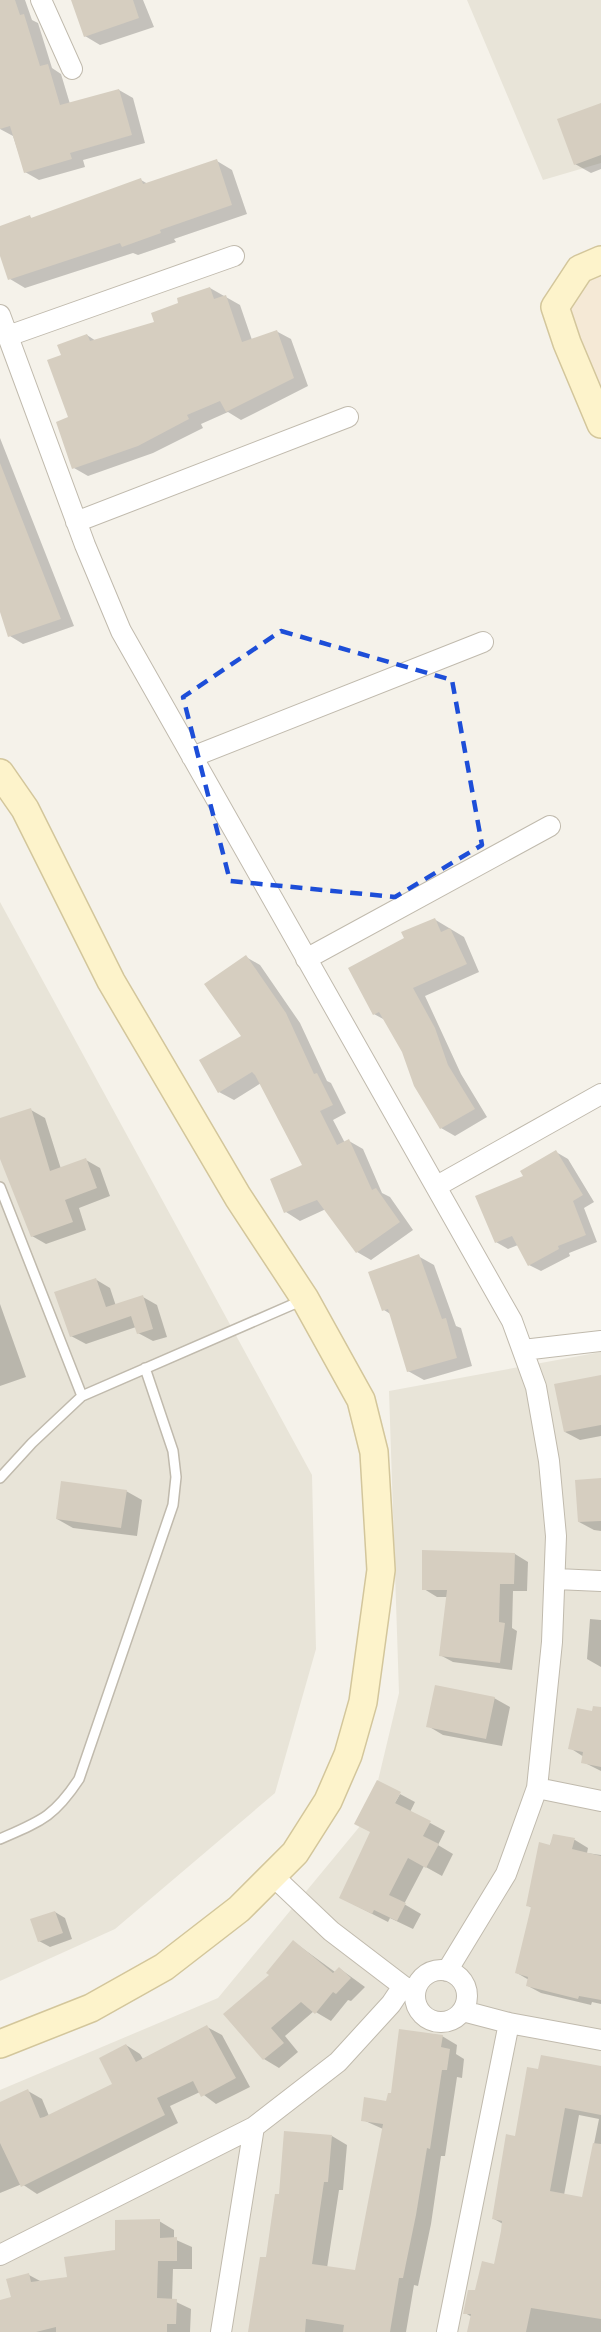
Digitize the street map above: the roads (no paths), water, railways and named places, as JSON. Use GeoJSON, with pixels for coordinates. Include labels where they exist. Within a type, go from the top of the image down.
{"type":"FeatureCollection","features":[{"type":"Feature","properties":{"kind":"street"},"geometry":{"type":"LineString","coordinates":[[40,0],[72,69]]}},
{"type":"Feature","properties":{"kind":"street"},"geometry":{"type":"LineString","coordinates":[[8,336],[234,256]]}},
{"type":"Feature","properties":{"kind":"street"},"geometry":{"type":"LineString","coordinates":[[601,260],[580,269],[555,307],[567,343],[601,424]]}},
{"type":"Feature","properties":{"kind":"street"},"geometry":{"type":"LineString","coordinates":[[0,315],[76,522],[121,631],[512,1321],[536,1387],[549,1461],[556,1536],[556,1579],[537,1788],[506,1874],[447,1971]]}},
{"type":"Feature","properties":{"kind":"street"},"geometry":{"type":"LineString","coordinates":[[76,522],[348,417]]}},
{"type":"Feature","properties":{"kind":"street"},"geometry":{"type":"LineString","coordinates":[[192,757],[483,642]]}},
{"type":"Feature","properties":{"kind":"street"},"geometry":{"type":"LineString","coordinates":[[0,773],[25,809],[111,981],[238,1197],[305,1299],[361,1400],[374,1452],[381,1570],[363,1702],[348,1755],[328,1801],[296,1853],[239,1909],[164,1967],[91,2008],[0,2044]]}},
{"type":"Feature","properties":{"kind":"street"},"geometry":{"type":"LineString","coordinates":[[306,959],[550,826]]}},
{"type":"Feature","properties":{"kind":"street"},"geometry":{"type":"LineString","coordinates":[[437,1186],[601,1094]]}},
{"type":"Feature","properties":{"kind":"street"},"geometry":{"type":"LineString","coordinates":[[523,1350],[601,1341]]}},
{"type":"Feature","properties":{"kind":"street"},"geometry":{"type":"LineString","coordinates":[[556,1579],[601,1581]]}},
{"type":"Feature","properties":{"kind":"street"},"geometry":{"type":"LineString","coordinates":[[537,1788],[601,1801]]}},
{"type":"Feature","properties":{"kind":"street"},"geometry":{"type":"LineString","coordinates":[[0,2255],[254,2127],[338,2062],[391,2004],[409,1989],[422,1978],[429,1973],[447,1971],[456,1974],[467,1989],[468,1998],[463,2011],[453,2020],[435,2022],[420,2012],[409,1989],[331,1931],[273,1876]]}},
{"type":"Feature","properties":{"kind":"street"},"geometry":{"type":"LineString","coordinates":[[463,2011],[509,2023],[601,2040]]}},
{"type":"Feature","properties":{"kind":"street"},"geometry":{"type":"LineString","coordinates":[[447,2332],[509,2023]]}},
{"type":"Feature","properties":{"kind":"street"},"geometry":{"type":"LineString","coordinates":[[221,2332],[254,2127]]}},
{"type":"Feature","properties":{"kind":"lane"},"geometry":{"type":"LineString","coordinates":[[0,1187],[5,1213],[82,1396]]}},
{"type":"Feature","properties":{"kind":"lane"},"geometry":{"type":"LineString","coordinates":[[0,1478],[47,1428],[82,1396],[305,1299]]}},
{"type":"Feature","properties":{"kind":"lane"},"geometry":{"type":"LineString","coordinates":[[0,1839],[46,1819],[62,1804],[79,1779],[173,1505],[176,1477],[173,1450],[145,1368]]}}]}
